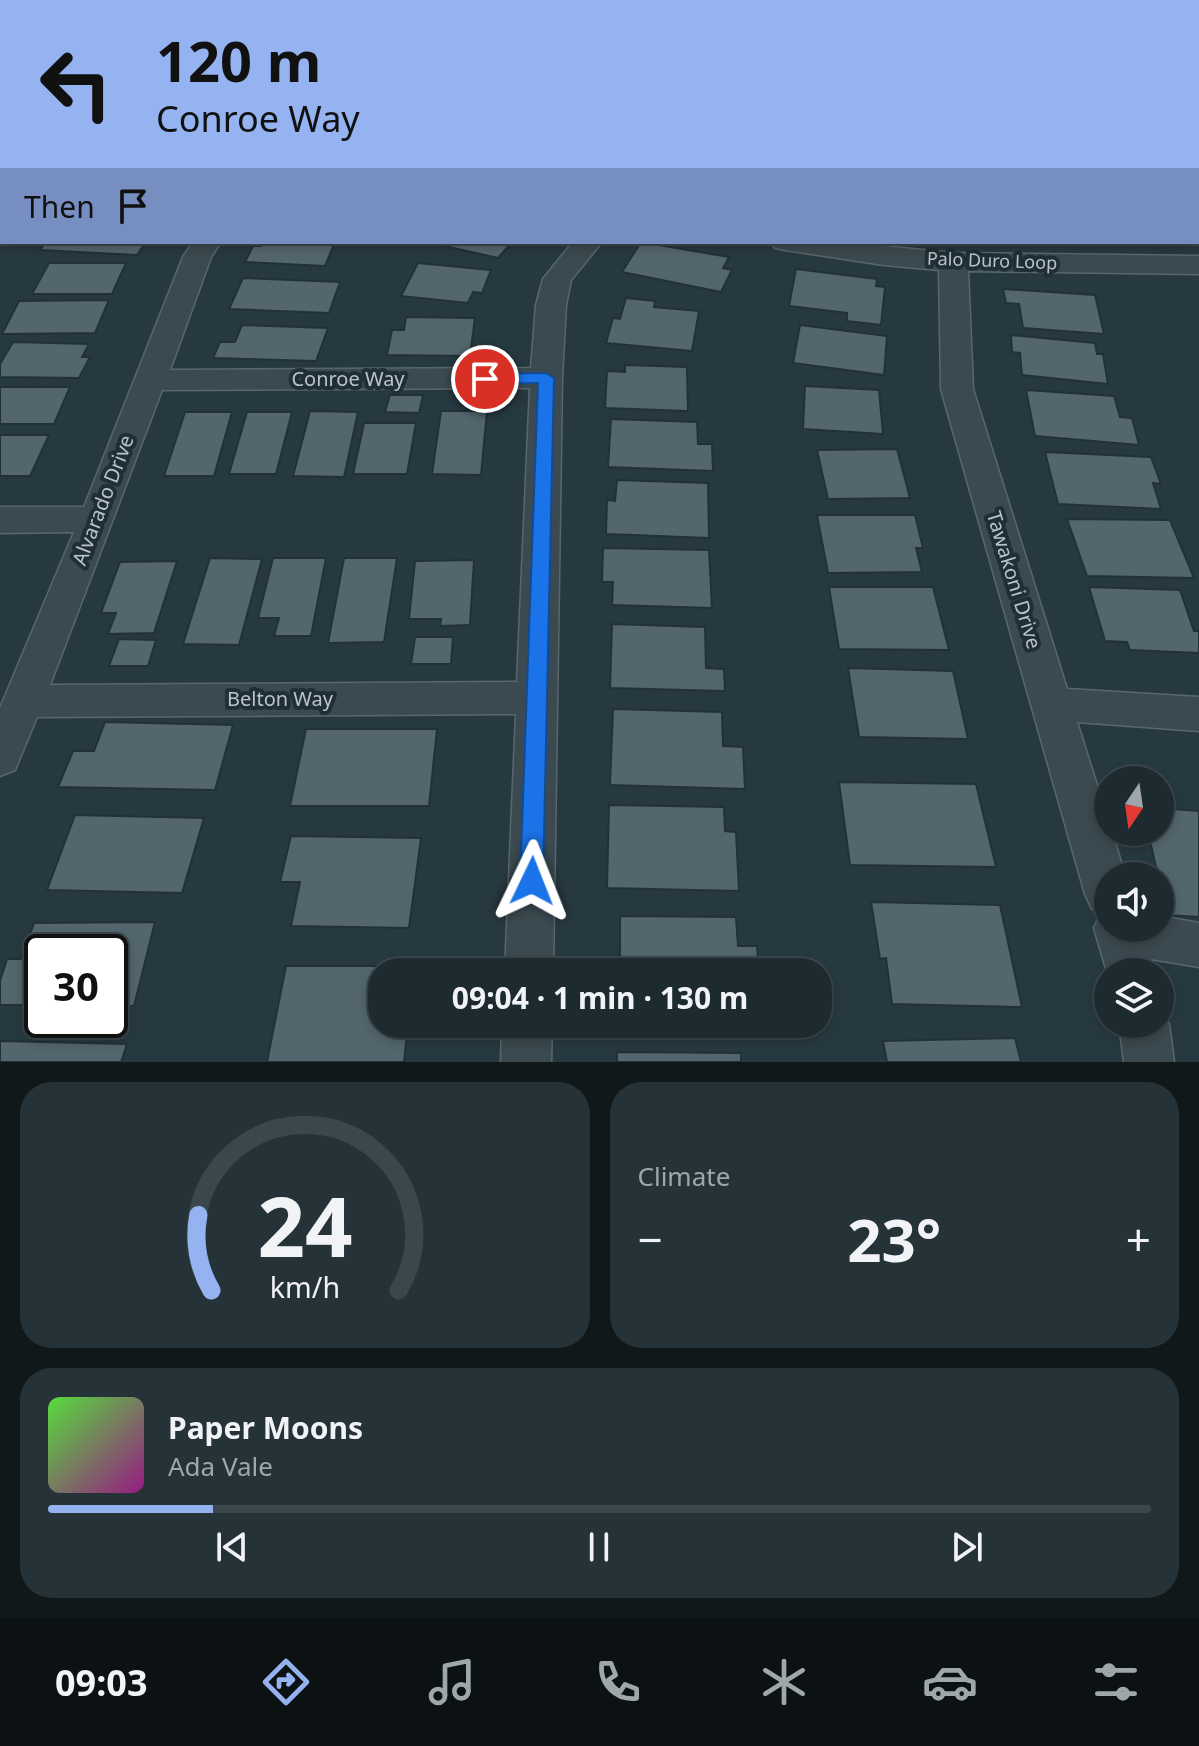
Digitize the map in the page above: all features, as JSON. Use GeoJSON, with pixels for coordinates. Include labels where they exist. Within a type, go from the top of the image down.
{"type":"FeatureCollection","features":[{"type":"Feature","properties":{"kind":"street","name":"Alvarado Drive"},"geometry":{"type":"LineString","coordinates":[[0,758],[97,519],[197,257],[206,244]]}},
{"type":"Feature","properties":{"kind":"street"},"geometry":{"type":"LineString","coordinates":[[529,958],[546,378],[551,305],[557,279],[586,244]]}},
{"type":"Feature","properties":{"kind":"street","name":"Palo Duro Loop"},"geometry":{"type":"LineString","coordinates":[[798,244],[884,257],[953,262],[1166,253],[1199,265]]}},
{"type":"Feature","properties":{"kind":"street","name":"Tawakoni Drive"},"geometry":{"type":"LineString","coordinates":[[953,262],[957,389],[1098,862]]}},
{"type":"Feature","properties":{"kind":"street","name":"Conroe Way"},"geometry":{"type":"LineString","coordinates":[[150,380],[546,378]]}},
{"type":"Feature","properties":{"kind":"street"},"geometry":{"type":"LineString","coordinates":[[0,520],[97,519]]}},
{"type":"Feature","properties":{"kind":"street","name":"Belton Way"},"geometry":{"type":"LineString","coordinates":[[23,701],[538,698]]}},
{"type":"Feature","properties":{"kind":"street"},"geometry":{"type":"LineString","coordinates":[[1051,704],[1199,714]]}},
{"type":"Feature","properties":{"kind":"street"},"geometry":{"type":"LineString","coordinates":[[1174,940],[1199,945]]}},
{"type":"Feature","properties":{"kind":"street"},"geometry":{"type":"LineString","coordinates":[[526,1062],[527,1038]]}},
{"type":"Feature","properties":{"kind":"street"},"geometry":{"type":"LineString","coordinates":[[1146,1038],[1149,1062]]}},
{"type":"Feature","properties":{"kind":"building"},"geometry":{"type":"Polygon","coordinates":[[[44,244],[145,244],[137,255],[40,250],[44,244]]]}},
{"type":"Feature","properties":{"kind":"building"},"geometry":{"type":"Polygon","coordinates":[[[334,244],[325,266],[245,262],[253,246],[334,244]]]}},
{"type":"Feature","properties":{"kind":"building"},"geometry":{"type":"Polygon","coordinates":[[[436,244],[510,244],[498,258],[436,244]]]}},
{"type":"Feature","properties":{"kind":"building"},"geometry":{"type":"Polygon","coordinates":[[[640,244],[729,257],[723,268],[732,270],[721,292],[622,272],[640,244]]]}},
{"type":"Feature","properties":{"kind":"building"},"geometry":{"type":"Polygon","coordinates":[[[49,263],[126,263],[112,294],[32,294],[49,263]]]}},
{"type":"Feature","properties":{"kind":"building"},"geometry":{"type":"Polygon","coordinates":[[[418,263],[491,270],[482,293],[473,292],[468,303],[401,296],[418,263]]]}},
{"type":"Feature","properties":{"kind":"building"},"geometry":{"type":"Polygon","coordinates":[[[796,269],[877,279],[876,286],[885,287],[881,325],[847,321],[847,313],[789,306],[796,269]]]}},
{"type":"Feature","properties":{"kind":"building"},"geometry":{"type":"Polygon","coordinates":[[[243,278],[340,282],[329,313],[229,309],[243,278]]]}},
{"type":"Feature","properties":{"kind":"building"},"geometry":{"type":"Polygon","coordinates":[[[1003,289],[1095,295],[1104,334],[1023,328],[1019,304],[1006,303],[1003,289]]]}},
{"type":"Feature","properties":{"kind":"building"},"geometry":{"type":"Polygon","coordinates":[[[626,298],[655,301],[654,307],[699,311],[692,351],[606,343],[613,318],[620,319],[626,298]]]}},
{"type":"Feature","properties":{"kind":"building"},"geometry":{"type":"Polygon","coordinates":[[[109,300],[95,333],[2,334],[19,301],[109,300]]]}},
{"type":"Feature","properties":{"kind":"building"},"geometry":{"type":"Polygon","coordinates":[[[406,317],[475,318],[470,356],[387,355],[392,330],[404,330],[406,317]]]}},
{"type":"Feature","properties":{"kind":"building"},"geometry":{"type":"Polygon","coordinates":[[[242,325],[328,328],[316,361],[213,358],[220,342],[235,342],[242,325]]]}},
{"type":"Feature","properties":{"kind":"building"},"geometry":{"type":"Polygon","coordinates":[[[800,325],[887,336],[884,375],[793,363],[800,325]]]}},
{"type":"Feature","properties":{"kind":"building"},"geometry":{"type":"Polygon","coordinates":[[[1011,335],[1095,343],[1097,354],[1103,354],[1108,384],[1022,375],[1020,353],[1012,352],[1011,335]]]}},
{"type":"Feature","properties":{"kind":"building"},"geometry":{"type":"Polygon","coordinates":[[[13,342],[89,344],[82,357],[90,357],[79,378],[0,377],[0,364],[13,342]]]}},
{"type":"Feature","properties":{"kind":"building"},"geometry":{"type":"Polygon","coordinates":[[[625,365],[687,367],[688,411],[605,408],[607,371],[625,372],[625,365]]]}},
{"type":"Feature","properties":{"kind":"building"},"geometry":{"type":"Polygon","coordinates":[[[805,386],[879,390],[883,434],[803,429],[805,386]]]}},
{"type":"Feature","properties":{"kind":"building"},"geometry":{"type":"Polygon","coordinates":[[[0,387],[70,387],[54,424],[0,424],[0,387]]]}},
{"type":"Feature","properties":{"kind":"building"},"geometry":{"type":"Polygon","coordinates":[[[1026,390],[1114,396],[1120,417],[1132,418],[1139,445],[1035,436],[1026,390]]]}},
{"type":"Feature","properties":{"kind":"building"},"geometry":{"type":"Polygon","coordinates":[[[390,395],[423,395],[419,413],[385,412],[390,395]]]}},
{"type":"Feature","properties":{"kind":"building"},"geometry":{"type":"Polygon","coordinates":[[[310,411],[358,412],[344,477],[293,476],[310,411]]]}},
{"type":"Feature","properties":{"kind":"building"},"geometry":{"type":"Polygon","coordinates":[[[441,411],[487,411],[481,475],[432,474],[441,411]]]}},
{"type":"Feature","properties":{"kind":"building"},"geometry":{"type":"Polygon","coordinates":[[[185,412],[232,412],[214,476],[164,476],[185,412]]]}},
{"type":"Feature","properties":{"kind":"building"},"geometry":{"type":"Polygon","coordinates":[[[247,412],[292,412],[276,474],[229,474],[247,412]]]}},
{"type":"Feature","properties":{"kind":"building"},"geometry":{"type":"Polygon","coordinates":[[[611,419],[697,422],[698,444],[712,444],[713,471],[608,467],[611,419]]]}},
{"type":"Feature","properties":{"kind":"building"},"geometry":{"type":"Polygon","coordinates":[[[364,423],[416,423],[407,474],[353,474],[364,423]]]}},
{"type":"Feature","properties":{"kind":"building"},"geometry":{"type":"Polygon","coordinates":[[[0,435],[49,435],[30,476],[0,476],[0,435]]]}},
{"type":"Feature","properties":{"kind":"building"},"geometry":{"type":"Polygon","coordinates":[[[897,449],[910,498],[828,499],[817,450],[897,449]]]}},
{"type":"Feature","properties":{"kind":"building"},"geometry":{"type":"Polygon","coordinates":[[[1045,452],[1151,457],[1161,484],[1153,483],[1161,509],[1058,504],[1045,452]]]}},
{"type":"Feature","properties":{"kind":"building"},"geometry":{"type":"Polygon","coordinates":[[[617,480],[708,483],[709,538],[606,534],[607,500],[615,501],[617,480]]]}},
{"type":"Feature","properties":{"kind":"building"},"geometry":{"type":"Polygon","coordinates":[[[817,515],[915,515],[923,548],[916,548],[922,572],[828,573],[817,515]]]}},
{"type":"Feature","properties":{"kind":"building"},"geometry":{"type":"Polygon","coordinates":[[[1067,519],[1170,520],[1194,578],[1087,576],[1067,519]]]}},
{"type":"Feature","properties":{"kind":"building"},"geometry":{"type":"Polygon","coordinates":[[[603,548],[709,550],[712,608],[612,605],[613,582],[602,582],[603,548]]]}},
{"type":"Feature","properties":{"kind":"building"},"geometry":{"type":"Polygon","coordinates":[[[210,558],[262,559],[239,645],[183,644],[210,558]]]}},
{"type":"Feature","properties":{"kind":"building"},"geometry":{"type":"Polygon","coordinates":[[[273,558],[326,558],[311,636],[274,636],[279,618],[258,618],[273,558]]]}},
{"type":"Feature","properties":{"kind":"building"},"geometry":{"type":"Polygon","coordinates":[[[344,558],[397,558],[384,642],[328,643],[344,558]]]}},
{"type":"Feature","properties":{"kind":"building"},"geometry":{"type":"Polygon","coordinates":[[[474,560],[470,625],[440,626],[441,619],[409,619],[415,561],[474,560]]]}},
{"type":"Feature","properties":{"kind":"building"},"geometry":{"type":"Polygon","coordinates":[[[177,561],[154,633],[108,634],[116,613],[101,613],[120,562],[177,561]]]}},
{"type":"Feature","properties":{"kind":"building"},"geometry":{"type":"Polygon","coordinates":[[[829,587],[933,587],[949,650],[839,649],[829,587]]]}},
{"type":"Feature","properties":{"kind":"building"},"geometry":{"type":"Polygon","coordinates":[[[1089,587],[1180,590],[1194,631],[1199,631],[1199,653],[1130,650],[1127,642],[1105,641],[1089,587]]]}},
{"type":"Feature","properties":{"kind":"building"},"geometry":{"type":"Polygon","coordinates":[[[612,624],[705,627],[706,668],[724,669],[725,691],[610,688],[612,624]]]}},
{"type":"Feature","properties":{"kind":"building"},"geometry":{"type":"Polygon","coordinates":[[[415,637],[453,637],[451,664],[411,664],[415,637]]]}},
{"type":"Feature","properties":{"kind":"building"},"geometry":{"type":"Polygon","coordinates":[[[119,639],[156,640],[148,666],[109,666],[119,639]]]}},
{"type":"Feature","properties":{"kind":"building"},"geometry":{"type":"Polygon","coordinates":[[[848,668],[953,671],[968,739],[859,737],[848,668]]]}},
{"type":"Feature","properties":{"kind":"building"},"geometry":{"type":"Polygon","coordinates":[[[613,709],[722,712],[723,746],[743,747],[745,789],[610,785],[613,709]]]}},
{"type":"Feature","properties":{"kind":"building"},"geometry":{"type":"Polygon","coordinates":[[[105,722],[233,725],[215,790],[58,787],[73,751],[94,751],[105,722]]]}},
{"type":"Feature","properties":{"kind":"building"},"geometry":{"type":"Polygon","coordinates":[[[306,729],[437,729],[429,806],[290,806],[306,729]]]}},
{"type":"Feature","properties":{"kind":"building"},"geometry":{"type":"Polygon","coordinates":[[[839,782],[976,784],[996,867],[850,865],[839,782]]]}},
{"type":"Feature","properties":{"kind":"building"},"geometry":{"type":"Polygon","coordinates":[[[609,805],[724,807],[725,831],[736,832],[739,891],[607,888],[609,805]]]}},
{"type":"Feature","properties":{"kind":"building"},"geometry":{"type":"Polygon","coordinates":[[[1174,809],[1199,811],[1199,917],[1174,915],[1174,862],[1155,862],[1151,846],[1174,846],[1174,809]]]}},
{"type":"Feature","properties":{"kind":"building"},"geometry":{"type":"Polygon","coordinates":[[[75,815],[204,818],[182,893],[47,890],[75,815]]]}},
{"type":"Feature","properties":{"kind":"building"},"geometry":{"type":"Polygon","coordinates":[[[291,836],[421,838],[409,928],[291,926],[300,882],[280,882],[291,836]]]}},
{"type":"Feature","properties":{"kind":"building"},"geometry":{"type":"Polygon","coordinates":[[[871,902],[1000,905],[1022,1007],[892,1004],[886,958],[880,959],[871,902]]]}},
{"type":"Feature","properties":{"kind":"building"},"geometry":{"type":"Polygon","coordinates":[[[620,916],[736,917],[738,946],[757,946],[758,958],[620,958],[620,916]]]}},
{"type":"Feature","properties":{"kind":"building"},"geometry":{"type":"Polygon","coordinates":[[[155,922],[134,1006],[128,1006],[128,934],[30,934],[34,923],[155,922]]]}},
{"type":"Feature","properties":{"kind":"building"},"geometry":{"type":"Polygon","coordinates":[[[24,951],[24,1005],[0,1005],[0,981],[7,959],[21,959],[24,951]]]}},
{"type":"Feature","properties":{"kind":"building"},"geometry":{"type":"Polygon","coordinates":[[[286,966],[368,966],[368,1038],[407,1038],[404,1062],[267,1062],[286,966]]]}},
{"type":"Feature","properties":{"kind":"building"},"geometry":{"type":"Polygon","coordinates":[[[1015,1038],[1021,1062],[887,1062],[883,1041],[1015,1038]]]}},
{"type":"Feature","properties":{"kind":"building"},"geometry":{"type":"Polygon","coordinates":[[[0,1041],[127,1044],[121,1062],[0,1062],[0,1041]]]}},
{"type":"Feature","properties":{"kind":"building"},"geometry":{"type":"Polygon","coordinates":[[[617,1052],[741,1053],[741,1062],[617,1062],[617,1052]]]}},
{"type":"Feature","properties":{"kind":"route"},"geometry":{"type":"LineString","coordinates":[[485,379],[546,378],[532,881]]}}]}
